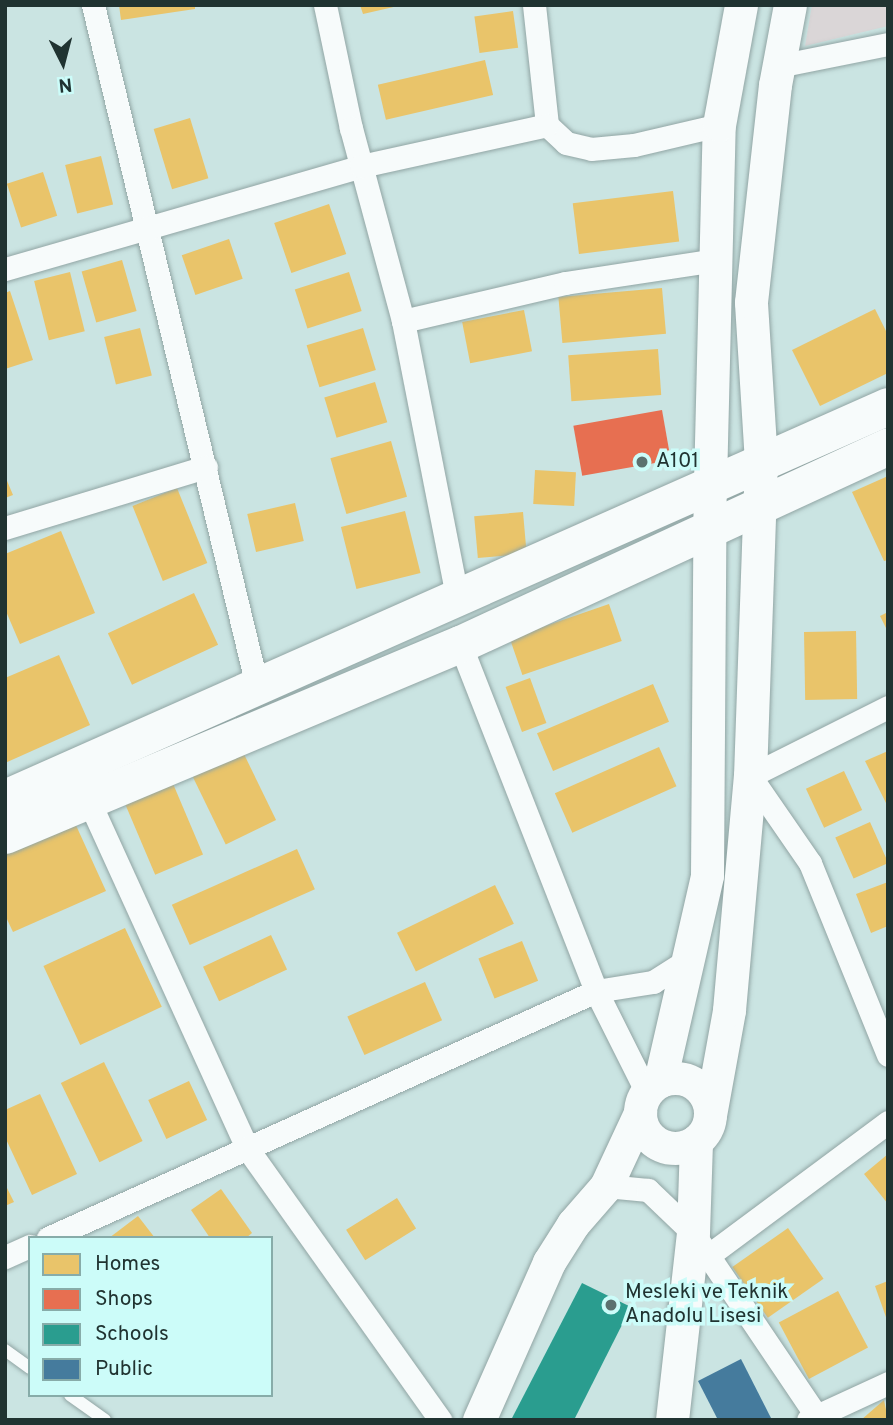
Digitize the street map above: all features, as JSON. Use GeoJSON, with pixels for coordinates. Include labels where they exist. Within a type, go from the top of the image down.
{"type":"FeatureCollection","features":[{"type":"Feature","properties":{"kind":"main road"},"geometry":{"type":"LineString","coordinates":[[5,835],[81,783],[257,686],[888,406]]}},
{"type":"Feature","properties":{"kind":"main road"},"geometry":{"type":"LineString","coordinates":[[5,798],[81,783],[460,645],[888,446]]}},
{"type":"Feature","properties":{"kind":"street"},"geometry":{"type":"LineString","coordinates":[[93,5],[257,686]]}},
{"type":"Feature","properties":{"kind":"street"},"geometry":{"type":"LineString","coordinates":[[325,5],[361,166],[403,321],[457,597]]}},
{"type":"Feature","properties":{"kind":"street"},"geometry":{"type":"LineString","coordinates":[[534,5],[547,125],[566,143],[591,149],[719,125]]}},
{"type":"Feature","properties":{"kind":"street"},"geometry":{"type":"LineString","coordinates":[[479,1420],[550,1262],[573,1224],[606,1186],[649,1096],[689,959],[707,875],[710,483],[719,125],[741,5]]}},
{"type":"Feature","properties":{"kind":"street"},"geometry":{"type":"LineString","coordinates":[[606,1186],[694,1135],[729,1010],[750,776],[760,506],[761,462],[751,302],[778,66],[790,5]]}},
{"type":"Feature","properties":{"kind":"street"},"geometry":{"type":"LineString","coordinates":[[778,66],[888,44]]}},
{"type":"Feature","properties":{"kind":"street"},"geometry":{"type":"LineString","coordinates":[[5,269],[361,166],[547,125]]}},
{"type":"Feature","properties":{"kind":"street"},"geometry":{"type":"LineString","coordinates":[[403,321],[565,282],[715,260]]}},
{"type":"Feature","properties":{"kind":"street"},"geometry":{"type":"LineString","coordinates":[[5,528],[206,467]]}},
{"type":"Feature","properties":{"kind":"street"},"geometry":{"type":"LineString","coordinates":[[460,645],[596,992],[649,1096],[651,1139],[694,1135]]}},
{"type":"Feature","properties":{"kind":"street"},"geometry":{"type":"LineString","coordinates":[[750,776],[888,707]]}},
{"type":"Feature","properties":{"kind":"street"},"geometry":{"type":"LineString","coordinates":[[750,776],[810,863],[888,1055]]}},
{"type":"Feature","properties":{"kind":"street"},"geometry":{"type":"LineString","coordinates":[[81,783],[247,1148],[440,1420]]}},
{"type":"Feature","properties":{"kind":"street"},"geometry":{"type":"LineString","coordinates":[[52,1236],[596,992],[653,982],[689,959]]}},
{"type":"Feature","properties":{"kind":"street"},"geometry":{"type":"LineString","coordinates":[[649,1096],[692,1082],[704,1093],[694,1135],[701,1244],[672,1420]]}},
{"type":"Feature","properties":{"kind":"street"},"geometry":{"type":"LineString","coordinates":[[701,1244],[888,1122]]}},
{"type":"Feature","properties":{"kind":"street"},"geometry":{"type":"LineString","coordinates":[[606,1186],[648,1190],[701,1244],[814,1418],[888,1383]]}},
{"type":"Feature","properties":{"kind":"street"},"geometry":{"type":"LineString","coordinates":[[5,1257],[28,1247]]}},
{"type":"Feature","properties":{"kind":"lane"},"geometry":{"type":"LineString","coordinates":[[5,1350],[28,1367]]}},
{"type":"Feature","properties":{"kind":"lane"},"geometry":{"type":"LineString","coordinates":[[73,1397],[105,1420]]}},
{"type":"Feature","properties":{"kind":"shaded area"},"geometry":{"type":"Polygon","coordinates":[[[812,5],[888,5],[888,26],[805,46],[812,5]]]}},
{"type":"Feature","properties":{"kind":"building: Homes"},"geometry":{"type":"Polygon","coordinates":[[[119,5],[195,5],[195,9],[121,20],[119,5]]]}},
{"type":"Feature","properties":{"kind":"building: Homes"},"geometry":{"type":"Polygon","coordinates":[[[360,5],[398,5],[398,6],[363,14],[360,5]]]}},
{"type":"Feature","properties":{"kind":"building: Homes"},"geometry":{"type":"Polygon","coordinates":[[[513,11],[518,48],[480,53],[474,16],[513,11]]]}},
{"type":"Feature","properties":{"kind":"building: Homes"},"geometry":{"type":"Polygon","coordinates":[[[485,60],[493,95],[386,120],[378,85],[485,60]]]}},
{"type":"Feature","properties":{"kind":"building: Homes"},"geometry":{"type":"Polygon","coordinates":[[[190,118],[208,178],[172,189],[154,129],[190,118]]]}},
{"type":"Feature","properties":{"kind":"building: Homes"},"geometry":{"type":"Polygon","coordinates":[[[101,156],[113,205],[77,213],[65,165],[101,156]]]}},
{"type":"Feature","properties":{"kind":"building: Homes"},"geometry":{"type":"Polygon","coordinates":[[[43,172],[57,216],[21,227],[7,184],[43,172]]]}},
{"type":"Feature","properties":{"kind":"building: Homes"},"geometry":{"type":"Polygon","coordinates":[[[673,191],[679,242],[579,254],[573,203],[673,191]]]}},
{"type":"Feature","properties":{"kind":"building: Homes"},"geometry":{"type":"Polygon","coordinates":[[[329,204],[346,254],[291,273],[274,223],[329,204]]]}},
{"type":"Feature","properties":{"kind":"building: Homes"},"geometry":{"type":"Polygon","coordinates":[[[229,239],[243,279],[195,295],[182,255],[229,239]]]}},
{"type":"Feature","properties":{"kind":"building: Homes"},"geometry":{"type":"Polygon","coordinates":[[[122,260],[137,311],[96,323],[82,272],[122,260]]]}},
{"type":"Feature","properties":{"kind":"building: Homes"},"geometry":{"type":"Polygon","coordinates":[[[70,272],[85,331],[49,340],[34,281],[70,272]]]}},
{"type":"Feature","properties":{"kind":"building: Homes"},"geometry":{"type":"Polygon","coordinates":[[[349,272],[362,311],[307,329],[295,290],[349,272]]]}},
{"type":"Feature","properties":{"kind":"building: Homes"},"geometry":{"type":"Polygon","coordinates":[[[662,288],[666,334],[562,343],[558,297],[662,288]]]}},
{"type":"Feature","properties":{"kind":"building: Homes"},"geometry":{"type":"Polygon","coordinates":[[[10,291],[33,360],[5,369],[5,293],[10,291]]]}},
{"type":"Feature","properties":{"kind":"building: Homes"},"geometry":{"type":"Polygon","coordinates":[[[875,309],[888,335],[888,373],[820,406],[792,350],[875,309]]]}},
{"type":"Feature","properties":{"kind":"building: Homes"},"geometry":{"type":"Polygon","coordinates":[[[524,310],[532,351],[470,363],[462,322],[524,310]]]}},
{"type":"Feature","properties":{"kind":"building: Homes"},"geometry":{"type":"Polygon","coordinates":[[[140,328],[152,376],[116,384],[104,337],[140,328]]]}},
{"type":"Feature","properties":{"kind":"building: Homes"},"geometry":{"type":"Polygon","coordinates":[[[363,328],[376,370],[319,387],[307,345],[363,328]]]}},
{"type":"Feature","properties":{"kind":"building: Homes"},"geometry":{"type":"Polygon","coordinates":[[[658,349],[661,395],[571,401],[568,355],[658,349]]]}},
{"type":"Feature","properties":{"kind":"building: Homes"},"geometry":{"type":"Polygon","coordinates":[[[375,382],[387,422],[337,438],[324,397],[375,382]]]}},
{"type":"Feature","properties":{"kind":"building: Homes"},"geometry":{"type":"Polygon","coordinates":[[[391,441],[407,497],[346,514],[330,458],[391,441]]]}},
{"type":"Feature","properties":{"kind":"building: Homes"},"geometry":{"type":"Polygon","coordinates":[[[535,470],[576,472],[574,506],[533,504],[535,470]]]}},
{"type":"Feature","properties":{"kind":"building: Homes"},"geometry":{"type":"Polygon","coordinates":[[[5,476],[13,495],[5,498],[5,476]]]}},
{"type":"Feature","properties":{"kind":"building: Homes"},"geometry":{"type":"Polygon","coordinates":[[[888,476],[888,560],[884,561],[852,492],[888,476]]]}},
{"type":"Feature","properties":{"kind":"building: Homes"},"geometry":{"type":"Polygon","coordinates":[[[177,488],[207,563],[163,581],[132,506],[177,488]]]}},
{"type":"Feature","properties":{"kind":"building: Homes"},"geometry":{"type":"Polygon","coordinates":[[[295,503],[304,541],[256,552],[247,514],[295,503]]]}},
{"type":"Feature","properties":{"kind":"building: Homes"},"geometry":{"type":"Polygon","coordinates":[[[405,511],[420,573],[356,589],[341,527],[405,511]]]}},
{"type":"Feature","properties":{"kind":"building: Homes"},"geometry":{"type":"Polygon","coordinates":[[[523,512],[527,554],[478,558],[474,516],[523,512]]]}},
{"type":"Feature","properties":{"kind":"building: Homes"},"geometry":{"type":"Polygon","coordinates":[[[61,531],[95,613],[20,644],[5,609],[5,554],[61,531]]]}},
{"type":"Feature","properties":{"kind":"building: Homes"},"geometry":{"type":"Polygon","coordinates":[[[194,593],[218,645],[132,685],[108,633],[194,593]]]}},
{"type":"Feature","properties":{"kind":"building: Homes"},"geometry":{"type":"Polygon","coordinates":[[[609,604],[622,641],[522,675],[510,638],[609,604]]]}},
{"type":"Feature","properties":{"kind":"building: Homes"},"geometry":{"type":"Polygon","coordinates":[[[888,612],[888,632],[880,616],[888,612]]]}},
{"type":"Feature","properties":{"kind":"building: Homes"},"geometry":{"type":"Polygon","coordinates":[[[856,631],[857,699],[805,700],[804,632],[856,631]]]}},
{"type":"Feature","properties":{"kind":"building: Homes"},"geometry":{"type":"Polygon","coordinates":[[[59,655],[90,725],[5,763],[5,678],[59,655]]]}},
{"type":"Feature","properties":{"kind":"building: Homes"},"geometry":{"type":"Polygon","coordinates":[[[530,678],[546,723],[522,732],[506,687],[530,678]]]}},
{"type":"Feature","properties":{"kind":"building: Homes"},"geometry":{"type":"Polygon","coordinates":[[[653,684],[669,722],[553,771],[537,733],[653,684]]]}},
{"type":"Feature","properties":{"kind":"building: Homes"},"geometry":{"type":"Polygon","coordinates":[[[659,747],[676,786],[572,833],[555,793],[659,747]]]}},
{"type":"Feature","properties":{"kind":"building: Homes"},"geometry":{"type":"Polygon","coordinates":[[[241,748],[276,820],[226,844],[191,773],[241,748]]]}},
{"type":"Feature","properties":{"kind":"building: Homes"},"geometry":{"type":"Polygon","coordinates":[[[888,751],[888,807],[865,761],[888,751]]]}},
{"type":"Feature","properties":{"kind":"building: Homes"},"geometry":{"type":"Polygon","coordinates":[[[844,771],[862,810],[824,828],[806,789],[844,771]]]}},
{"type":"Feature","properties":{"kind":"building: Homes"},"geometry":{"type":"Polygon","coordinates":[[[171,779],[203,854],[155,875],[123,799],[171,779]]]}},
{"type":"Feature","properties":{"kind":"building: Homes"},"geometry":{"type":"Polygon","coordinates":[[[74,821],[106,891],[13,932],[5,915],[5,852],[74,821]]]}},
{"type":"Feature","properties":{"kind":"building: Homes"},"geometry":{"type":"Polygon","coordinates":[[[870,822],[888,863],[854,879],[835,837],[870,822]]]}},
{"type":"Feature","properties":{"kind":"building: Homes"},"geometry":{"type":"Polygon","coordinates":[[[297,849],[315,889],[190,945],[172,905],[297,849]]]}},
{"type":"Feature","properties":{"kind":"building: Homes"},"geometry":{"type":"Polygon","coordinates":[[[888,882],[888,926],[871,933],[856,894],[888,882]]]}},
{"type":"Feature","properties":{"kind":"building: Homes"},"geometry":{"type":"Polygon","coordinates":[[[495,885],[514,924],[416,971],[397,933],[495,885]]]}},
{"type":"Feature","properties":{"kind":"building: Homes"},"geometry":{"type":"Polygon","coordinates":[[[125,928],[162,1007],[80,1045],[43,966],[125,928]]]}},
{"type":"Feature","properties":{"kind":"building: Homes"},"geometry":{"type":"Polygon","coordinates":[[[271,935],[287,969],[219,1001],[203,967],[271,935]]]}},
{"type":"Feature","properties":{"kind":"building: Homes"},"geometry":{"type":"Polygon","coordinates":[[[522,941],[538,981],[495,998],[478,959],[522,941]]]}},
{"type":"Feature","properties":{"kind":"building: Homes"},"geometry":{"type":"Polygon","coordinates":[[[425,982],[442,1020],[364,1055],[347,1017],[425,982]]]}},
{"type":"Feature","properties":{"kind":"building: Homes"},"geometry":{"type":"Polygon","coordinates":[[[104,1062],[143,1141],[99,1162],[61,1083],[104,1062]]]}},
{"type":"Feature","properties":{"kind":"building: Homes"},"geometry":{"type":"Polygon","coordinates":[[[189,1081],[207,1120],[166,1139],[148,1100],[189,1081]]]}},
{"type":"Feature","properties":{"kind":"building: Homes"},"geometry":{"type":"Polygon","coordinates":[[[40,1094],[77,1174],[32,1195],[5,1137],[5,1110],[40,1094]]]}},
{"type":"Feature","properties":{"kind":"building: Homes"},"geometry":{"type":"Polygon","coordinates":[[[888,1154],[888,1204],[864,1174],[888,1154]]]}},
{"type":"Feature","properties":{"kind":"building: Homes"},"geometry":{"type":"Polygon","coordinates":[[[5,1184],[14,1202],[5,1206],[5,1184]]]}},
{"type":"Feature","properties":{"kind":"building: Homes"},"geometry":{"type":"Polygon","coordinates":[[[221,1189],[252,1233],[248,1236],[209,1236],[191,1210],[221,1189]]]}},
{"type":"Feature","properties":{"kind":"building: Homes"},"geometry":{"type":"Polygon","coordinates":[[[397,1198],[416,1229],[365,1260],[346,1230],[397,1198]]]}},
{"type":"Feature","properties":{"kind":"building: Homes"},"geometry":{"type":"Polygon","coordinates":[[[138,1216],[153,1236],[112,1236],[138,1216]]]}},
{"type":"Feature","properties":{"kind":"building: Homes"},"geometry":{"type":"Polygon","coordinates":[[[788,1228],[824,1279],[768,1318],[732,1267],[788,1228]]]}},
{"type":"Feature","properties":{"kind":"building: Homes"},"geometry":{"type":"Polygon","coordinates":[[[888,1281],[888,1320],[887,1320],[875,1286],[888,1281]]]}},
{"type":"Feature","properties":{"kind":"building: Homes"},"geometry":{"type":"Polygon","coordinates":[[[838,1291],[868,1348],[809,1379],[779,1322],[838,1291]]]}},
{"type":"Feature","properties":{"kind":"building: Homes"},"geometry":{"type":"Polygon","coordinates":[[[884,1400],[888,1420],[861,1420],[884,1400]]]}},
{"type":"Feature","properties":{"kind":"building: Shops"},"geometry":{"type":"Polygon","coordinates":[[[662,410],[671,460],[582,476],[573,426],[662,410]]]}},
{"type":"Feature","properties":{"kind":"building: Schools"},"geometry":{"type":"Polygon","coordinates":[[[582,1283],[631,1307],[574,1420],[511,1420],[582,1283]]]}},
{"type":"Feature","properties":{"kind":"building: Public"},"geometry":{"type":"Polygon","coordinates":[[[741,1359],[772,1420],[718,1420],[698,1381],[741,1359]]]}},
{"type":"Feature","properties":{"kind":"place","name":"A101"},"geometry":{"type":"Point","coordinates":[642,462]}},
{"type":"Feature","properties":{"kind":"place","name":"Mesleki ve Teknik Anadolu Lisesi"},"geometry":{"type":"Point","coordinates":[611,1305]}}]}
